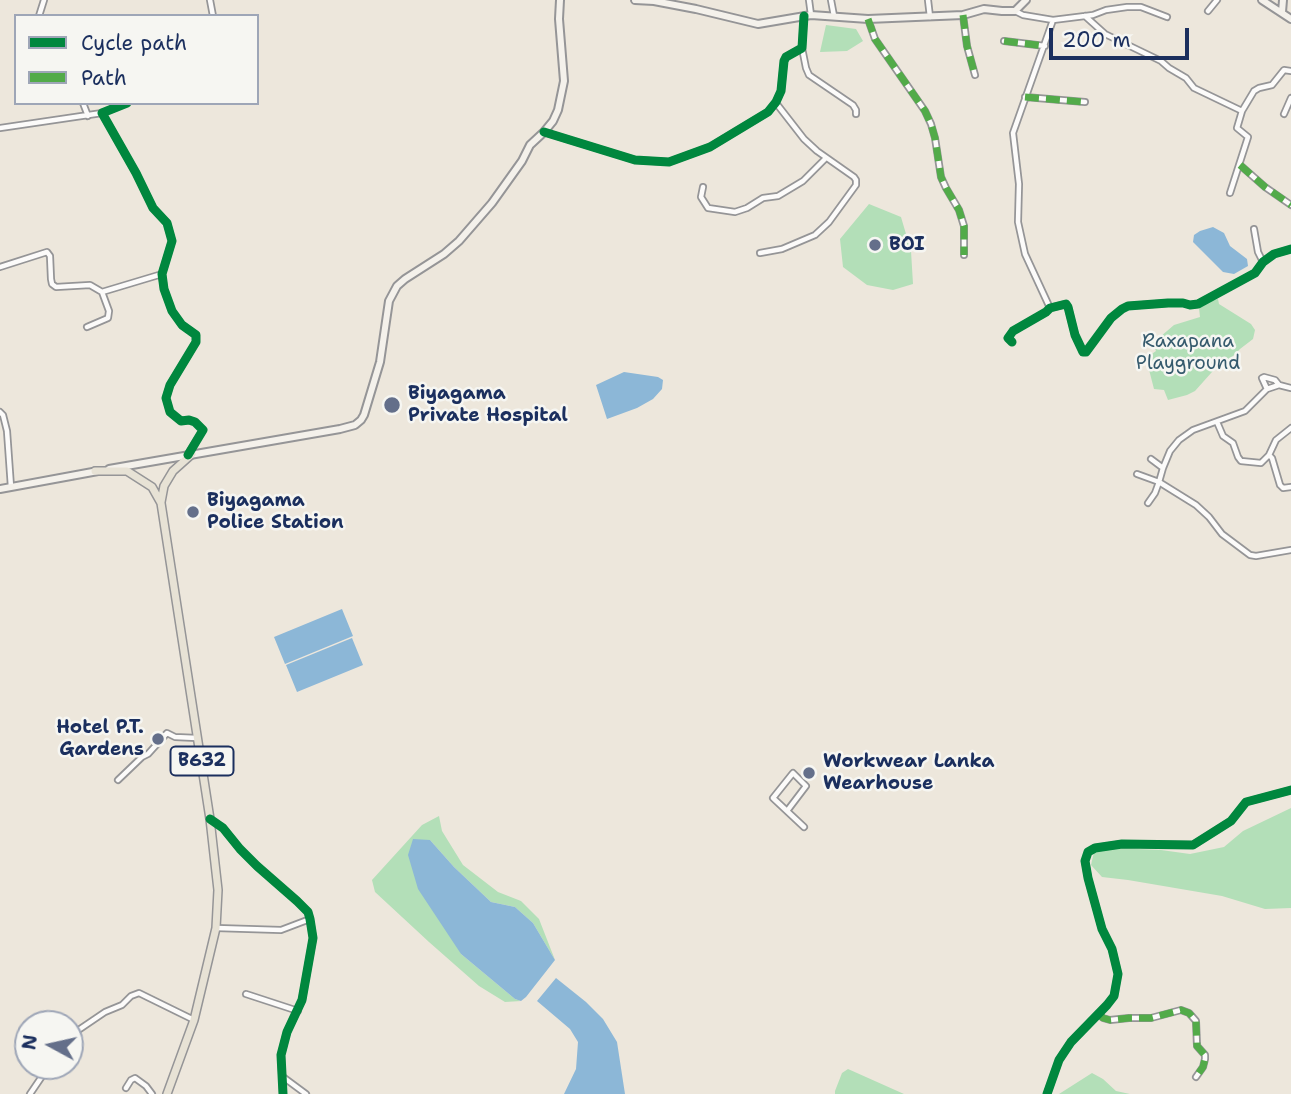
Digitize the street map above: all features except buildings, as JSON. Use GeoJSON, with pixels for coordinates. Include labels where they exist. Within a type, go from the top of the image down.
{"type":"FeatureCollection","features":[{"type":"Feature","properties":{"kind":"main road"},"geometry":{"type":"LineString","coordinates":[[0,489],[355,425],[364,415],[380,362],[389,301],[397,286],[459,241],[507,182],[530,145],[553,121],[563,89],[560,0]]}},
{"type":"Feature","properties":{"kind":"main road"},"geometry":{"type":"LineString","coordinates":[[636,0],[696,9],[758,24],[808,15],[868,19],[963,15],[984,9],[1015,11],[1026,0]]}},
{"type":"Feature","properties":{"kind":"main road"},"geometry":{"type":"LineString","coordinates":[[1262,0],[1291,19]]}},
{"type":"Feature","properties":{"kind":"main road"},"geometry":{"type":"LineString","coordinates":[[1282,12],[1283,0]]}},
{"type":"Feature","properties":{"kind":"main road","name":"B632"},"geometry":{"type":"LineString","coordinates":[[167,1094],[194,1020],[216,928],[218,890],[210,819],[161,503],[164,485],[173,471],[190,454]]}},
{"type":"Feature","properties":{"kind":"main road"},"geometry":{"type":"LineString","coordinates":[[95,471],[127,471],[152,486],[161,503]]}},
{"type":"Feature","properties":{"kind":"street"},"geometry":{"type":"LineString","coordinates":[[809,0],[802,48],[806,68],[809,75],[853,105],[856,114]]}},
{"type":"Feature","properties":{"kind":"street"},"geometry":{"type":"LineString","coordinates":[[831,0],[834,16]]}},
{"type":"Feature","properties":{"kind":"street"},"geometry":{"type":"LineString","coordinates":[[928,0],[930,17]]}},
{"type":"Feature","properties":{"kind":"street"},"geometry":{"type":"LineString","coordinates":[[984,0],[984,9]]}},
{"type":"Feature","properties":{"kind":"street"},"geometry":{"type":"LineString","coordinates":[[1208,11],[1217,0]]}},
{"type":"Feature","properties":{"kind":"street"},"geometry":{"type":"LineString","coordinates":[[1015,11],[1053,20],[1093,15],[1106,10],[1141,7],[1167,17]]}},
{"type":"Feature","properties":{"kind":"street"},"geometry":{"type":"LineString","coordinates":[[963,15],[967,46],[975,75]]}},
{"type":"Feature","properties":{"kind":"street"},"geometry":{"type":"LineString","coordinates":[[1085,16],[1105,34],[1161,61],[1186,78],[1194,88],[1242,111]]}},
{"type":"Feature","properties":{"kind":"street"},"geometry":{"type":"LineString","coordinates":[[868,19],[875,39],[925,111],[931,124],[941,177],[959,210],[964,226],[964,255]]}},
{"type":"Feature","properties":{"kind":"street"},"geometry":{"type":"LineString","coordinates":[[1050,308],[1025,254],[1018,222],[1019,184],[1013,133],[1053,20]]}},
{"type":"Feature","properties":{"kind":"street"},"geometry":{"type":"LineString","coordinates":[[1004,41],[1045,46]]}},
{"type":"Feature","properties":{"kind":"street"},"geometry":{"type":"LineString","coordinates":[[544,132],[635,160],[669,162],[710,146],[768,112],[781,90],[786,57],[802,48]]}},
{"type":"Feature","properties":{"kind":"street"},"geometry":{"type":"LineString","coordinates":[[1230,193],[1248,137],[1237,128],[1242,111],[1254,91],[1272,85],[1284,70],[1291,72]]}},
{"type":"Feature","properties":{"kind":"street"},"geometry":{"type":"LineString","coordinates":[[1025,97],[1085,102]]}},
{"type":"Feature","properties":{"kind":"street"},"geometry":{"type":"LineString","coordinates":[[1284,114],[1291,98]]}},
{"type":"Feature","properties":{"kind":"street"},"geometry":{"type":"LineString","coordinates":[[760,253],[782,249],[815,235],[829,222],[856,184],[853,177],[804,139],[776,102]]}},
{"type":"Feature","properties":{"kind":"street"},"geometry":{"type":"LineString","coordinates":[[84,105],[88,116]]}},
{"type":"Feature","properties":{"kind":"street"},"geometry":{"type":"LineString","coordinates":[[0,128],[88,116],[122,105]]}},
{"type":"Feature","properties":{"kind":"street"},"geometry":{"type":"LineString","coordinates":[[102,113],[153,208],[167,223],[172,241],[162,274],[164,289],[172,312],[182,325],[195,335],[196,342],[170,385],[166,398],[170,412],[181,421],[189,419],[195,422],[203,430],[190,454]]}},
{"type":"Feature","properties":{"kind":"street"},"geometry":{"type":"LineString","coordinates":[[703,187],[701,197],[708,208],[735,212],[762,198],[778,196],[803,181],[826,158]]}},
{"type":"Feature","properties":{"kind":"street"},"geometry":{"type":"LineString","coordinates":[[1240,165],[1291,205]]}},
{"type":"Feature","properties":{"kind":"street"},"geometry":{"type":"LineString","coordinates":[[1254,229],[1258,252],[1263,262]]}},
{"type":"Feature","properties":{"kind":"street"},"geometry":{"type":"LineString","coordinates":[[1012,342],[1008,338],[1013,331],[1050,308],[1063,304],[1068,307],[1075,335],[1083,352],[1086,352],[1111,318],[1122,309],[1128,306],[1168,303],[1190,306],[1198,304],[1255,273],[1263,262],[1275,254],[1291,249]]}},
{"type":"Feature","properties":{"kind":"street"},"geometry":{"type":"LineString","coordinates":[[0,267],[47,252],[50,256],[52,284],[56,287],[90,285],[102,292],[109,311],[108,318],[87,327]]}},
{"type":"Feature","properties":{"kind":"street"},"geometry":{"type":"LineString","coordinates":[[102,292],[162,274]]}},
{"type":"Feature","properties":{"kind":"street"},"geometry":{"type":"LineString","coordinates":[[1268,390],[1262,378],[1264,377],[1291,388]]}},
{"type":"Feature","properties":{"kind":"street"},"geometry":{"type":"LineString","coordinates":[[1148,503],[1155,492],[1170,451],[1179,440],[1193,430],[1245,411],[1268,390],[1279,385]]}},
{"type":"Feature","properties":{"kind":"street"},"geometry":{"type":"LineString","coordinates":[[0,412],[7,431],[10,486]]}},
{"type":"Feature","properties":{"kind":"street"},"geometry":{"type":"LineString","coordinates":[[1217,422],[1223,436],[1233,443],[1241,461],[1261,463],[1269,455],[1276,440],[1291,429]]}},
{"type":"Feature","properties":{"kind":"street"},"geometry":{"type":"LineString","coordinates":[[1269,455],[1280,485],[1283,488],[1291,487]]}},
{"type":"Feature","properties":{"kind":"street"},"geometry":{"type":"LineString","coordinates":[[1151,459],[1163,468]]}},
{"type":"Feature","properties":{"kind":"street"},"geometry":{"type":"LineString","coordinates":[[1137,474],[1159,482],[1196,505],[1222,534],[1250,555],[1291,550]]}},
{"type":"Feature","properties":{"kind":"street"},"geometry":{"type":"LineString","coordinates":[[118,780],[167,733],[174,737],[198,738]]}},
{"type":"Feature","properties":{"kind":"street"},"geometry":{"type":"LineString","coordinates":[[787,811],[806,786],[793,773],[773,798],[804,827]]}},
{"type":"Feature","properties":{"kind":"street"},"geometry":{"type":"LineString","coordinates":[[1047,1094],[1059,1060],[1071,1042],[1114,996],[1118,974],[1090,887],[1085,861],[1088,852],[1095,848],[1122,844],[1193,845],[1231,821],[1246,802],[1291,790]]}},
{"type":"Feature","properties":{"kind":"street"},"geometry":{"type":"LineString","coordinates":[[210,819],[223,828],[249,859],[297,901],[308,912],[310,919],[313,938],[302,1000],[283,1043],[281,1055],[283,1094]]}},
{"type":"Feature","properties":{"kind":"street"},"geometry":{"type":"LineString","coordinates":[[216,928],[281,930],[310,919]]}},
{"type":"Feature","properties":{"kind":"street"},"geometry":{"type":"LineString","coordinates":[[84,1026],[139,993],[194,1020]]}},
{"type":"Feature","properties":{"kind":"street"},"geometry":{"type":"LineString","coordinates":[[246,994],[298,1011]]}},
{"type":"Feature","properties":{"kind":"street"},"geometry":{"type":"LineString","coordinates":[[1099,1014],[1106,1020],[1114,1020],[1129,1017],[1151,1018],[1181,1010],[1189,1013],[1196,1021],[1196,1046],[1205,1055],[1203,1067],[1196,1077]]}},
{"type":"Feature","properties":{"kind":"street"},"geometry":{"type":"LineString","coordinates":[[283,1077],[306,1094]]}},
{"type":"Feature","properties":{"kind":"street"},"geometry":{"type":"LineString","coordinates":[[126,1088],[135,1078],[152,1094]]}},
{"type":"Feature","properties":{"kind":"green space"},"geometry":{"type":"Polygon","coordinates":[[[826,25],[856,29],[863,41],[847,51],[820,52],[826,25]]]}},
{"type":"Feature","properties":{"kind":"green space","name":"BOI"},"geometry":{"type":"Polygon","coordinates":[[[869,204],[901,217],[911,251],[913,284],[893,290],[867,285],[843,267],[840,239],[869,204]]]}},
{"type":"Feature","properties":{"kind":"green space","name":"Raxapana Playground"},"geometry":{"type":"Polygon","coordinates":[[[1218,299],[1219,304],[1251,324],[1255,330],[1253,339],[1228,361],[1220,363],[1195,391],[1168,400],[1164,390],[1154,389],[1146,358],[1156,351],[1152,341],[1174,325],[1200,317],[1199,308],[1218,299]]]}},
{"type":"Feature","properties":{"kind":"green space"},"geometry":{"type":"Polygon","coordinates":[[[1291,808],[1291,908],[1265,909],[1222,896],[1102,877],[1091,865],[1094,852],[1114,848],[1190,854],[1224,847],[1243,831],[1291,808]]]}},
{"type":"Feature","properties":{"kind":"green space"},"geometry":{"type":"Polygon","coordinates":[[[439,816],[442,831],[463,865],[498,892],[521,901],[539,919],[555,960],[533,923],[515,907],[491,902],[430,840],[461,954],[515,999],[521,1001],[505,1002],[479,986],[375,892],[372,880],[422,825],[439,816]]]}},
{"type":"Feature","properties":{"kind":"green space"},"geometry":{"type":"Polygon","coordinates":[[[848,1069],[904,1094],[835,1094],[842,1073],[848,1069]]]}},
{"type":"Feature","properties":{"kind":"green space"},"geometry":{"type":"Polygon","coordinates":[[[1092,1073],[1116,1091],[1130,1094],[1059,1094],[1092,1073]]]}},
{"type":"Feature","properties":{"kind":"water"},"geometry":{"type":"Polygon","coordinates":[[[1213,227],[1224,233],[1230,246],[1247,259],[1248,266],[1234,274],[1223,272],[1193,242],[1194,235],[1213,227]]]}},
{"type":"Feature","properties":{"kind":"water"},"geometry":{"type":"Polygon","coordinates":[[[624,372],[658,377],[663,380],[662,389],[653,399],[637,408],[607,419],[596,385],[624,372]]]}},
{"type":"Feature","properties":{"kind":"water"},"geometry":{"type":"Polygon","coordinates":[[[342,609],[353,636],[285,664],[274,637],[342,609]]]}},
{"type":"Feature","properties":{"kind":"water"},"geometry":{"type":"Polygon","coordinates":[[[352,638],[363,665],[297,692],[286,665],[352,638]]]}},
{"type":"Feature","properties":{"kind":"water"},"geometry":{"type":"Polygon","coordinates":[[[413,839],[430,840],[491,902],[515,907],[533,923],[555,960],[521,1001],[515,999],[461,954],[418,889],[408,855],[413,839]]]}},
{"type":"Feature","properties":{"kind":"water"},"geometry":{"type":"Polygon","coordinates":[[[556,978],[603,1019],[617,1042],[625,1094],[564,1094],[576,1069],[578,1042],[570,1029],[537,1001],[556,978]]]}},
{"type":"Feature","properties":{"kind":"marked path"},"geometry":{"type":"LineString","coordinates":[[963,15],[967,46],[975,75]]}},
{"type":"Feature","properties":{"kind":"marked path"},"geometry":{"type":"LineString","coordinates":[[868,19],[875,39],[925,111],[931,124],[941,177],[959,210],[964,226],[964,255]]}},
{"type":"Feature","properties":{"kind":"marked path"},"geometry":{"type":"LineString","coordinates":[[1004,41],[1045,46]]}},
{"type":"Feature","properties":{"kind":"marked path"},"geometry":{"type":"LineString","coordinates":[[1025,97],[1085,102]]}},
{"type":"Feature","properties":{"kind":"marked path"},"geometry":{"type":"LineString","coordinates":[[1240,165],[1291,205]]}},
{"type":"Feature","properties":{"kind":"marked path"},"geometry":{"type":"LineString","coordinates":[[1099,1014],[1110,1020],[1151,1018],[1181,1010],[1189,1013],[1196,1021],[1197,1046],[1205,1055],[1203,1067],[1196,1077]]}},
{"type":"Feature","properties":{"kind":"cycle path"},"geometry":{"type":"LineString","coordinates":[[544,132],[635,160],[669,162],[710,147],[768,112],[776,102],[781,91],[784,61],[802,48],[804,16]]}},
{"type":"Feature","properties":{"kind":"cycle path"},"geometry":{"type":"LineString","coordinates":[[122,105],[102,113],[153,208],[167,223],[172,241],[162,274],[164,289],[172,311],[182,325],[196,335],[196,342],[170,385],[166,398],[170,412],[181,421],[195,422],[203,430],[188,455]]}},
{"type":"Feature","properties":{"kind":"cycle path"},"geometry":{"type":"LineString","coordinates":[[1012,342],[1008,338],[1013,331],[1050,308],[1066,304],[1075,335],[1083,352],[1086,352],[1111,318],[1122,309],[1128,306],[1168,303],[1198,304],[1255,273],[1263,262],[1274,254],[1291,249]]}},
{"type":"Feature","properties":{"kind":"cycle path"},"geometry":{"type":"LineString","coordinates":[[1047,1094],[1059,1060],[1071,1042],[1114,996],[1118,974],[1088,878],[1085,861],[1088,852],[1095,848],[1122,844],[1193,845],[1231,821],[1246,802],[1291,790]]}},
{"type":"Feature","properties":{"kind":"cycle path"},"geometry":{"type":"LineString","coordinates":[[210,819],[223,828],[257,866],[297,901],[308,912],[310,919],[313,938],[302,1000],[287,1032],[281,1055],[283,1094]]}},
{"type":"Feature","properties":{"kind":"place","name":"BOI"},"geometry":{"type":"Point","coordinates":[875,245]}},
{"type":"Feature","properties":{"kind":"place","name":"Biyagama Private Hospital"},"geometry":{"type":"Point","coordinates":[392,405]}},
{"type":"Feature","properties":{"kind":"place","name":"Biyagama Police Station"},"geometry":{"type":"Point","coordinates":[193,512]}},
{"type":"Feature","properties":{"kind":"place","name":"Hotel P.T. Gardens"},"geometry":{"type":"Point","coordinates":[158,739]}},
{"type":"Feature","properties":{"kind":"place","name":"Workwear Lanka Wearhouse"},"geometry":{"type":"Point","coordinates":[809,773]}}]}
